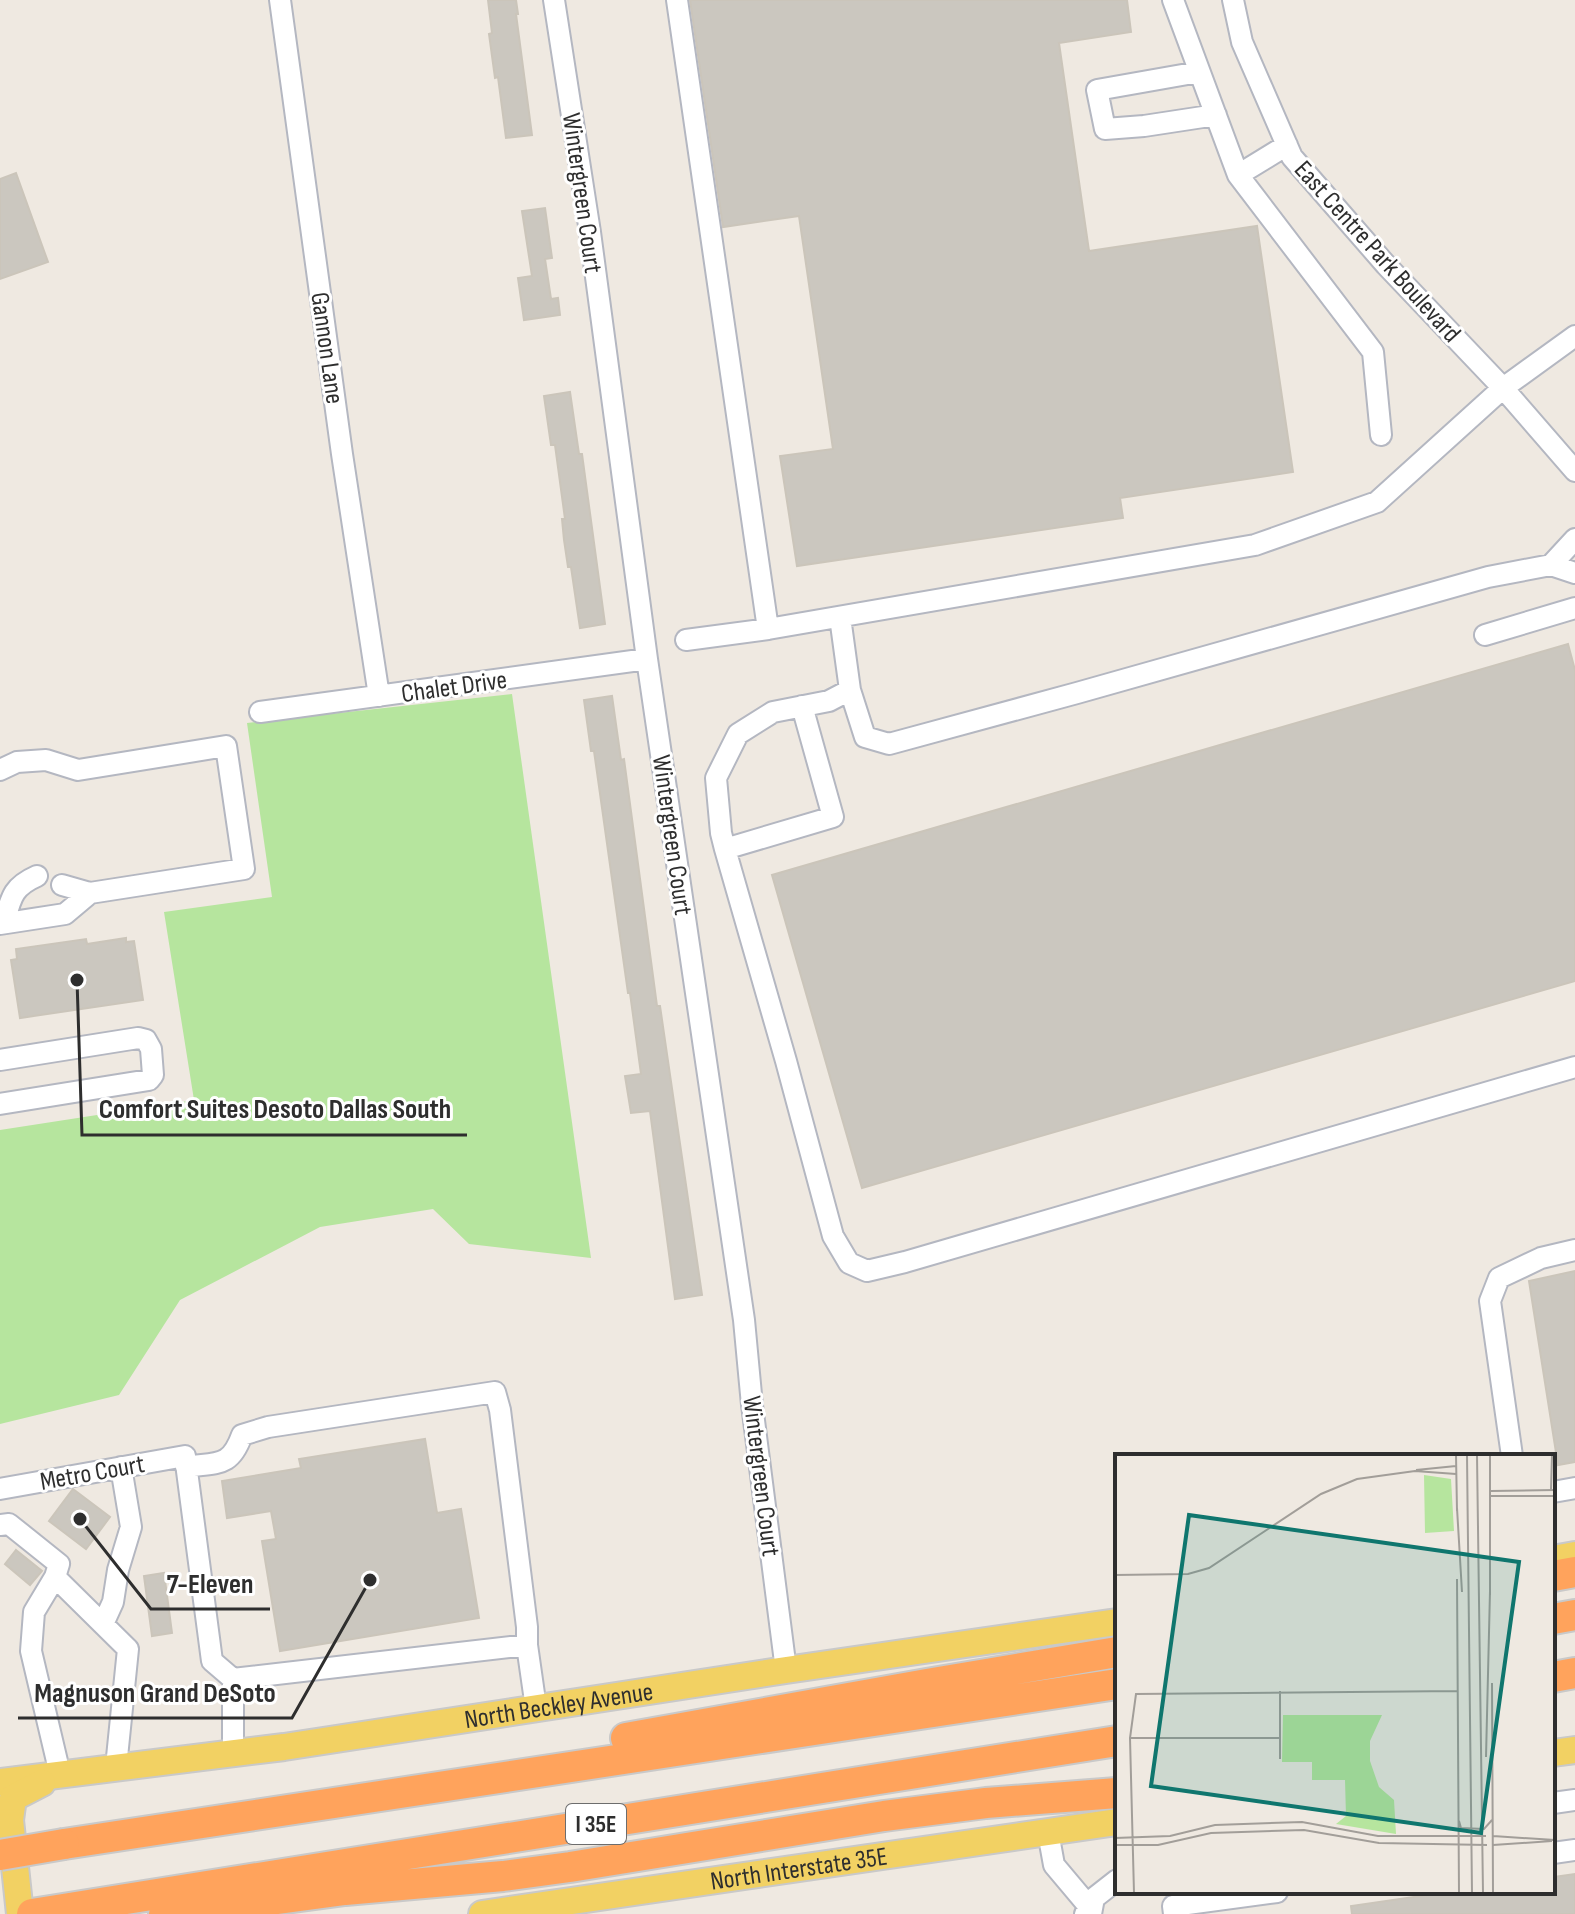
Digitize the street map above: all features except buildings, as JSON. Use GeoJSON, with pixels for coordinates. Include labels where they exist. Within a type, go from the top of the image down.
{"type":"FeatureCollection","features":[{"type":"Feature","properties":{"kind":"highway"},"geometry":{"type":"LineString","coordinates":[[1555,1576],[1575,1572]]}},
{"type":"Feature","properties":{"kind":"highway"},"geometry":{"type":"LineString","coordinates":[[1555,1619],[1575,1615]]}},
{"type":"Feature","properties":{"kind":"highway"},"geometry":{"type":"LineString","coordinates":[[271,1812],[489,1761],[1115,1652]]}},
{"type":"Feature","properties":{"kind":"highway"},"geometry":{"type":"LineString","coordinates":[[1555,1677],[1575,1673]]}},
{"type":"Feature","properties":{"kind":"highway","name":"I 35E"},"geometry":{"type":"LineString","coordinates":[[0,1855],[1115,1684]]}},
{"type":"Feature","properties":{"kind":"highway","name":"I 35E"},"geometry":{"type":"LineString","coordinates":[[32,1914],[1115,1741]]}},
{"type":"Feature","properties":{"kind":"highway"},"geometry":{"type":"LineString","coordinates":[[164,1914],[345,1890],[570,1867],[884,1816],[986,1803],[1115,1793]]}},
{"type":"Feature","properties":{"kind":"highway"},"geometry":{"type":"LineString","coordinates":[[0,1838],[64,1844]]}},
{"type":"Feature","properties":{"kind":"highway"},"geometry":{"type":"LineString","coordinates":[[74,1907],[157,1914]]}},
{"type":"Feature","properties":{"kind":"main road"},"geometry":{"type":"LineString","coordinates":[[1555,1559],[1575,1555]]}},
{"type":"Feature","properties":{"kind":"main road","name":"North Beckley Avenue"},"geometry":{"type":"LineString","coordinates":[[0,1782],[233,1754],[1115,1622]]}},
{"type":"Feature","properties":{"kind":"main road"},"geometry":{"type":"LineString","coordinates":[[1555,1753],[1575,1750]]}},
{"type":"Feature","properties":{"kind":"main road"},"geometry":{"type":"LineString","coordinates":[[20,1914],[10,1820],[13,1798],[60,1774]]}},
{"type":"Feature","properties":{"kind":"main road","name":"North Interstate 35E"},"geometry":{"type":"LineString","coordinates":[[482,1914],[600,1905],[1115,1822]]}},
{"type":"Feature","properties":{"kind":"street","name":"Gannon Lane"},"geometry":{"type":"LineString","coordinates":[[280,0],[342,454],[379,696]]}},
{"type":"Feature","properties":{"kind":"street","name":"Wintergreen Court"},"geometry":{"type":"LineString","coordinates":[[554,0],[590,232],[647,659],[744,1320],[786,1670]]}},
{"type":"Feature","properties":{"kind":"street"},"geometry":{"type":"LineString","coordinates":[[677,0],[768,629]]}},
{"type":"Feature","properties":{"kind":"street"},"geometry":{"type":"LineString","coordinates":[[1173,0],[1238,175],[1373,352],[1381,435]]}},
{"type":"Feature","properties":{"kind":"street","name":"East Centre Park Boulevard"},"geometry":{"type":"LineString","coordinates":[[1233,0],[1242,42],[1292,157],[1386,265],[1503,388],[1575,471]]}},
{"type":"Feature","properties":{"kind":"street"},"geometry":{"type":"LineString","coordinates":[[1199,72],[1097,90],[1105,129],[1216,115]]}},
{"type":"Feature","properties":{"kind":"street"},"geometry":{"type":"LineString","coordinates":[[1238,175],[1287,145]]}},
{"type":"Feature","properties":{"kind":"street"},"geometry":{"type":"LineString","coordinates":[[686,640],[840,617],[1255,545],[1377,502],[1503,388],[1575,336]]}},
{"type":"Feature","properties":{"kind":"street"},"geometry":{"type":"LineString","coordinates":[[1551,565],[1575,539]]}},
{"type":"Feature","properties":{"kind":"street"},"geometry":{"type":"LineString","coordinates":[[840,617],[850,690],[865,737],[889,744],[1488,577],[1551,565],[1575,573]]}},
{"type":"Feature","properties":{"kind":"street"},"geometry":{"type":"LineString","coordinates":[[1485,635],[1575,608]]}},
{"type":"Feature","properties":{"kind":"street","name":"Chalet Drive"},"geometry":{"type":"LineString","coordinates":[[260,712],[647,659]]}},
{"type":"Feature","properties":{"kind":"street"},"geometry":{"type":"LineString","coordinates":[[850,690],[829,701],[773,712],[738,734],[716,778],[725,849],[833,1236],[849,1263],[867,1271],[905,1262],[1575,1067]]}},
{"type":"Feature","properties":{"kind":"street"},"geometry":{"type":"LineString","coordinates":[[725,849],[833,817],[802,706]]}},
{"type":"Feature","properties":{"kind":"street"},"geometry":{"type":"LineString","coordinates":[[0,770],[17,762],[46,760],[78,770],[226,746],[244,869],[90,893],[62,885]]}},
{"type":"Feature","properties":{"kind":"street"},"geometry":{"type":"LineString","coordinates":[[37,876],[21,883],[10,901],[2,924],[65,914],[90,893]]}},
{"type":"Feature","properties":{"kind":"street"},"geometry":{"type":"LineString","coordinates":[[0,1060],[138,1038],[146,1040],[151,1049],[153,1075],[149,1080],[0,1104]]}},
{"type":"Feature","properties":{"kind":"street"},"geometry":{"type":"LineString","coordinates":[[1512,1454],[1490,1301],[1499,1278],[1541,1258],[1575,1250]]}},
{"type":"Feature","properties":{"kind":"street","name":"Metro Court"},"geometry":{"type":"LineString","coordinates":[[0,1489],[121,1467],[227,1461],[237,1450],[242,1435],[268,1427],[495,1392],[502,1425],[527,1645]]}},
{"type":"Feature","properties":{"kind":"street"},"geometry":{"type":"LineString","coordinates":[[186,1461],[212,1661],[233,1679],[527,1645],[536,1708]]}},
{"type":"Feature","properties":{"kind":"street"},"geometry":{"type":"LineString","coordinates":[[103,1624],[113,1602],[118,1570],[131,1527],[121,1467]]}},
{"type":"Feature","properties":{"kind":"street"},"geometry":{"type":"LineString","coordinates":[[1555,1492],[1575,1488]]}},
{"type":"Feature","properties":{"kind":"street"},"geometry":{"type":"LineString","coordinates":[[0,1525],[9,1524],[59,1564],[55,1577],[34,1612],[31,1651],[60,1774]]}},
{"type":"Feature","properties":{"kind":"street"},"geometry":{"type":"LineString","coordinates":[[55,1577],[128,1649],[116,1767]]}},
{"type":"Feature","properties":{"kind":"street"},"geometry":{"type":"LineString","coordinates":[[233,1679],[233,1754]]}},
{"type":"Feature","properties":{"kind":"street"},"geometry":{"type":"LineString","coordinates":[[1555,1803],[1575,1800]]}},
{"type":"Feature","properties":{"kind":"street"},"geometry":{"type":"LineString","coordinates":[[1048,1832],[1054,1865],[1089,1912]]}},
{"type":"Feature","properties":{"kind":"street"},"geometry":{"type":"LineString","coordinates":[[1555,1853],[1575,1850]]}},
{"type":"Feature","properties":{"kind":"street"},"geometry":{"type":"LineString","coordinates":[[1089,1912],[1094,1898],[1115,1882]]}},
{"type":"Feature","properties":{"kind":"street"},"geometry":{"type":"LineString","coordinates":[[1174,1914],[1173,1906],[1265,1894]]}},
{"type":"Feature","properties":{"kind":"green space"},"geometry":{"type":"Polygon","coordinates":[[[512,694],[591,1258],[469,1244],[433,1209],[320,1227],[180,1300],[119,1395],[0,1424],[0,1130],[194,1100],[164,912],[272,897],[247,723],[512,694]]]}},
{"type":"Feature","properties":{"kind":"place","name":"Comfort Suites Desoto Dallas South"},"geometry":{"type":"Point","coordinates":[77,980]}},
{"type":"Feature","properties":{"kind":"place","name":"7-Eleven"},"geometry":{"type":"Point","coordinates":[80,1519]}},
{"type":"Feature","properties":{"kind":"place","name":"Magnuson Grand DeSoto"},"geometry":{"type":"Point","coordinates":[370,1580]}}]}
